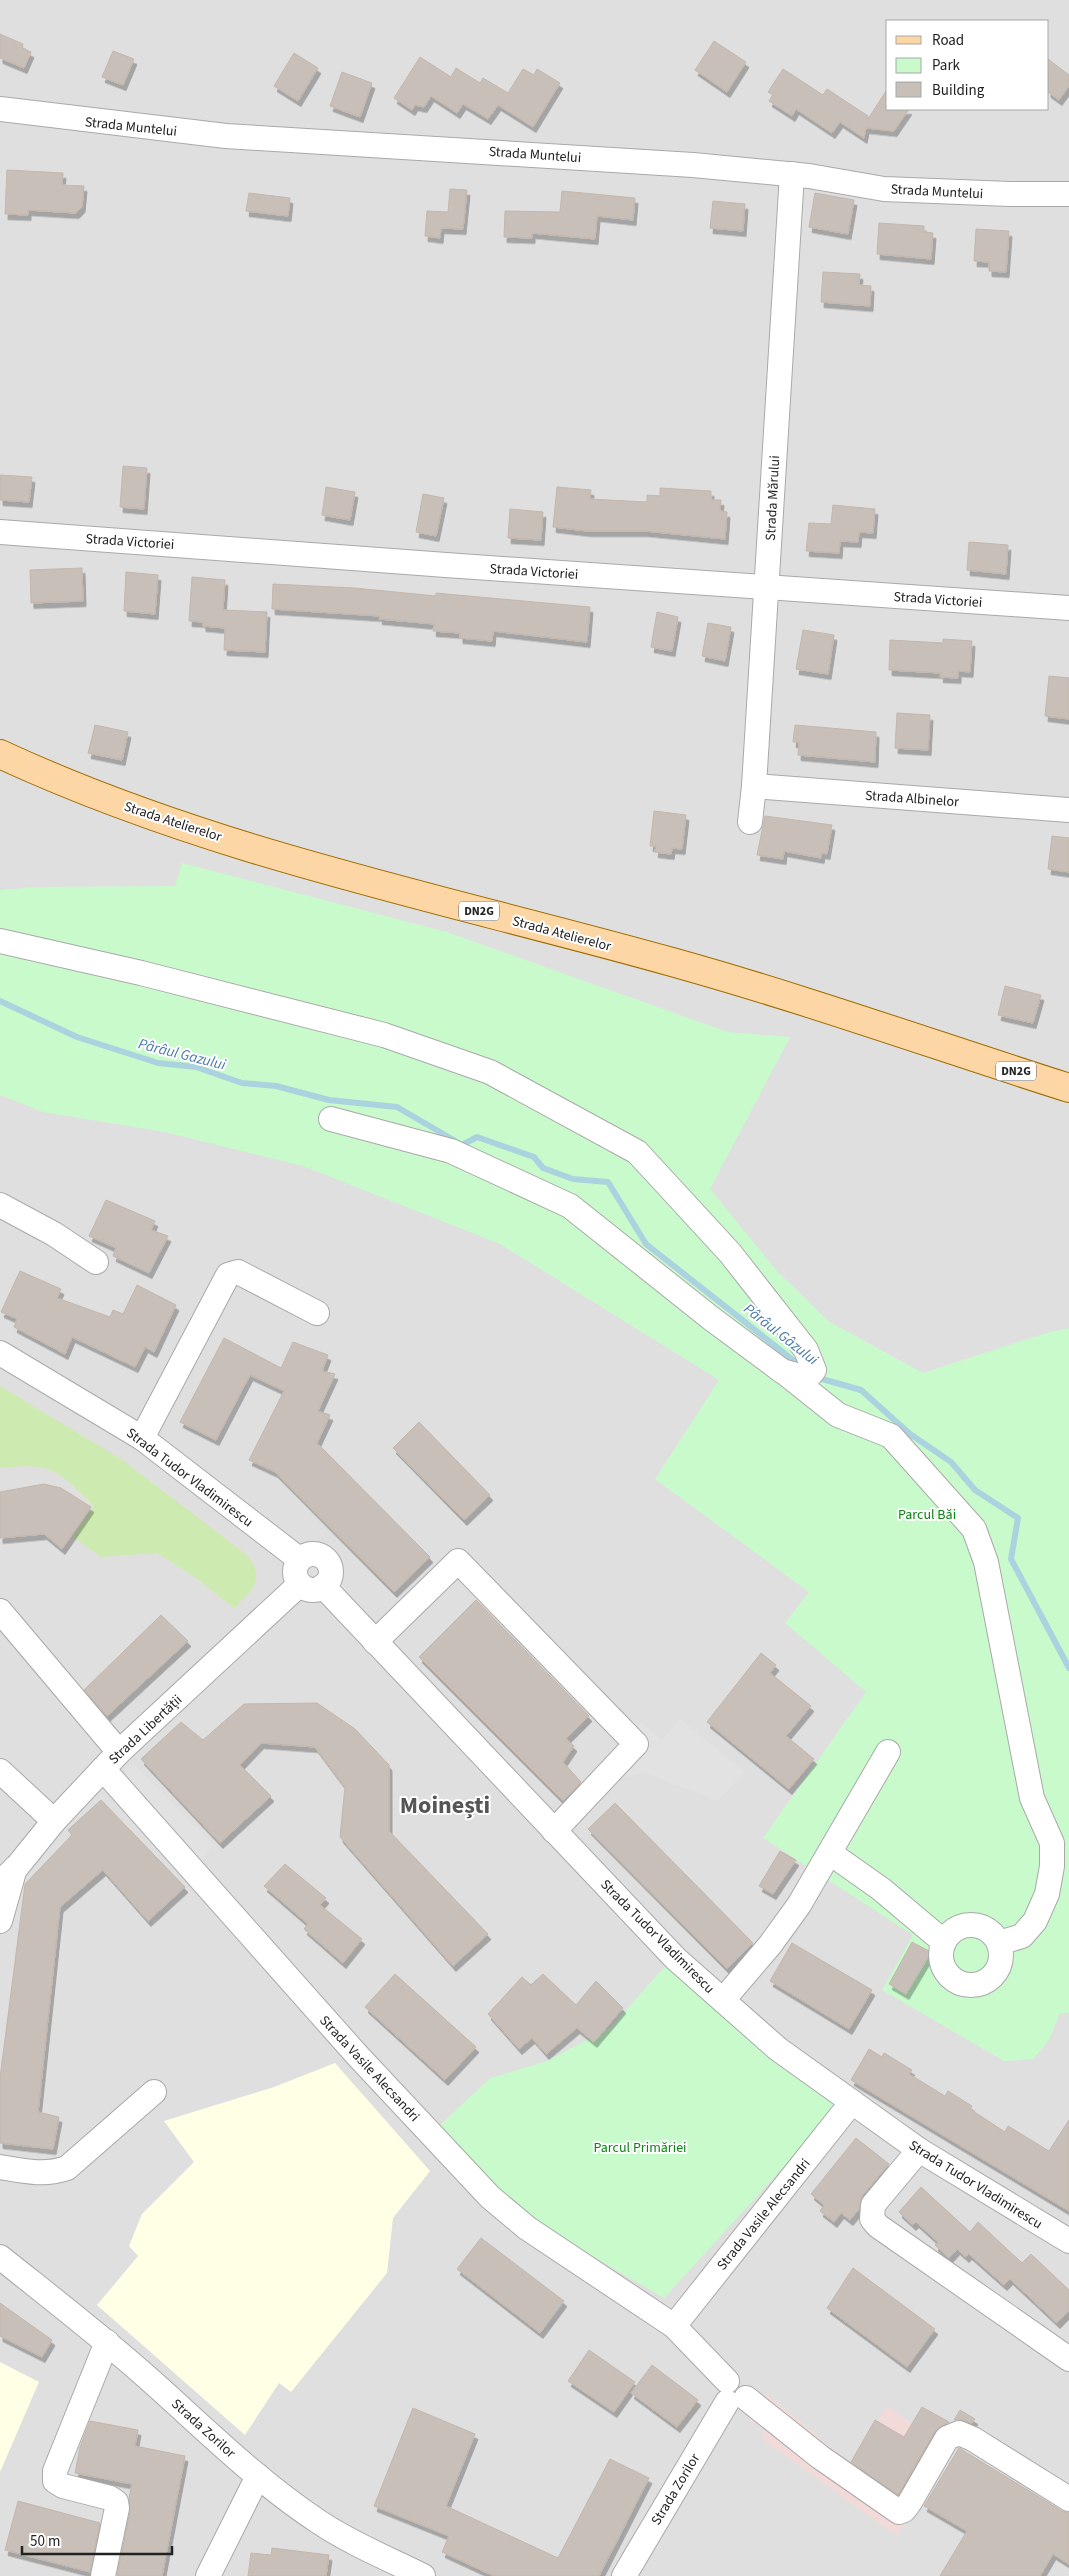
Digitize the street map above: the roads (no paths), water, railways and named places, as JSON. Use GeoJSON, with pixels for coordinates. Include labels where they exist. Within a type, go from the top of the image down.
{"type":"FeatureCollection","features":[{"type":"Feature","properties":{"kind":"main road","name":"Strada Atelierelor"},"geometry":{"type":"LineString","coordinates":[[0,754],[47,776],[167,821],[319,867],[731,979],[1069,1088]]}},
{"type":"Feature","properties":{"kind":"street","name":"Strada Muntelui"},"geometry":{"type":"LineString","coordinates":[[0,109],[226,136],[612,159],[792,174],[899,190],[1069,194]]}},
{"type":"Feature","properties":{"kind":"street","name":"Strada Mărului"},"geometry":{"type":"LineString","coordinates":[[750,822],[767,587],[792,174]]}},
{"type":"Feature","properties":{"kind":"street","name":"Strada Victoriei"},"geometry":{"type":"LineString","coordinates":[[0,532],[1069,608]]}},
{"type":"Feature","properties":{"kind":"street","name":"Strada Albinelor"},"geometry":{"type":"LineString","coordinates":[[754,786],[1069,810]]}},
{"type":"Feature","properties":{"kind":"street"},"geometry":{"type":"LineString","coordinates":[[0,941],[142,973],[384,1035],[490,1072],[637,1152],[730,1253],[806,1350],[811,1373],[800,1376],[782,1371]]}},
{"type":"Feature","properties":{"kind":"street"},"geometry":{"type":"LineString","coordinates":[[330,1119],[451,1151],[570,1206],[712,1319],[838,1415],[891,1436],[974,1529],[986,1562],[1032,1798],[1052,1843],[1052,1866],[1047,1894],[1035,1921],[1022,1936],[999,1943]]}},
{"type":"Feature","properties":{"kind":"street"},"geometry":{"type":"LineString","coordinates":[[0,1205],[54,1234],[96,1262]]}},
{"type":"Feature","properties":{"kind":"street"},"geometry":{"type":"LineString","coordinates":[[142,1438],[228,1275],[238,1272],[317,1313]]}},
{"type":"Feature","properties":{"kind":"street","name":"Strada Tudor Vladimirescu"},"geometry":{"type":"LineString","coordinates":[[0,1353],[142,1438],[299,1559]]}},
{"type":"Feature","properties":{"kind":"street"},"geometry":{"type":"LineString","coordinates":[[315,1553],[328,1562],[331,1574],[323,1586],[308,1589],[300,1584],[295,1573],[299,1559],[315,1553]]}},
{"type":"Feature","properties":{"kind":"street"},"geometry":{"type":"LineString","coordinates":[[375,1642],[458,1561],[636,1744],[554,1831]]}},
{"type":"Feature","properties":{"kind":"street","name":"Strada Libertății"},"geometry":{"type":"LineString","coordinates":[[8,1875],[54,1821],[119,1752],[300,1584]]}},
{"type":"Feature","properties":{"kind":"street","name":"Strada Tudor Vladimirescu"},"geometry":{"type":"LineString","coordinates":[[323,1586],[676,1959],[778,2049],[919,2150],[1069,2241]]}},
{"type":"Feature","properties":{"kind":"street"},"geometry":{"type":"LineString","coordinates":[[0,1610],[119,1752]]}},
{"type":"Feature","properties":{"kind":"street"},"geometry":{"type":"LineString","coordinates":[[723,2000],[770,1945],[799,1905],[888,1752]]}},
{"type":"Feature","properties":{"kind":"street","name":"Strada Vasile Alecsandri"},"geometry":{"type":"LineString","coordinates":[[103,1769],[357,2055],[490,2197],[527,2228],[674,2326],[733,2393],[899,2512],[904,2510],[910,2502],[948,2438],[959,2433],[973,2438],[1069,2499]]}},
{"type":"Feature","properties":{"kind":"street"},"geometry":{"type":"LineString","coordinates":[[0,1770],[54,1821]]}},
{"type":"Feature","properties":{"kind":"street"},"geometry":{"type":"LineString","coordinates":[[830,1853],[881,1889],[944,1942]]}},
{"type":"Feature","properties":{"kind":"street"},"geometry":{"type":"LineString","coordinates":[[0,1921],[8,1875]]}},
{"type":"Feature","properties":{"kind":"street"},"geometry":{"type":"LineString","coordinates":[[967,1925],[986,1928],[999,1943],[1000,1958],[996,1972],[989,1979],[970,1985],[960,1983],[945,1970],[942,1961],[944,1942],[949,1934],[967,1925]]}},
{"type":"Feature","properties":{"kind":"street"},"geometry":{"type":"LineString","coordinates":[[0,2168],[40,2173],[67,2168],[154,2092]]}},
{"type":"Feature","properties":{"kind":"street","name":"Strada Vasile Alecsandri"},"geometry":{"type":"LineString","coordinates":[[674,2326],[852,2102]]}},
{"type":"Feature","properties":{"kind":"street"},"geometry":{"type":"LineString","coordinates":[[919,2150],[873,2205],[872,2219],[878,2226],[1069,2359]]}},
{"type":"Feature","properties":{"kind":"street","name":"Strada Zorilor"},"geometry":{"type":"LineString","coordinates":[[0,2257],[107,2342],[258,2476],[320,2522],[423,2576]]}},
{"type":"Feature","properties":{"kind":"street"},"geometry":{"type":"LineString","coordinates":[[104,2576],[116,2502],[110,2498],[63,2486],[55,2481],[55,2471],[107,2342]]}},
{"type":"Feature","properties":{"kind":"street","name":"Strada Zorilor"},"geometry":{"type":"LineString","coordinates":[[624,2576],[733,2393]]}},
{"type":"Feature","properties":{"kind":"street"},"geometry":{"type":"LineString","coordinates":[[208,2576],[258,2476]]}},
{"type":"Feature","properties":{"kind":"waterway","name":"Pârâul Gâzului"},"geometry":{"type":"LineString","coordinates":[[0,1001],[77,1037],[158,1063],[196,1067],[242,1083],[276,1086],[329,1100],[397,1107],[462,1145],[477,1137],[534,1157],[543,1168],[573,1179],[608,1182],[646,1244],[803,1368]]}},
{"type":"Feature","properties":{"kind":"waterway","name":"Pârâul Gâzului"},"geometry":{"type":"LineString","coordinates":[[815,1377],[861,1390],[910,1434],[951,1462],[975,1490],[1018,1518],[1011,1559],[1069,1668]]}},
{"type":"Feature","properties":{"kind":"district","name":"Moinești"},"geometry":{"type":"Point","coordinates":[445,1805]}},
{"type":"Feature","properties":{"kind":"water label","name":"Pârâul Gazului"},"geometry":{"type":"Point","coordinates":[182,1054]}},
{"type":"Feature","properties":{"kind":"park label","name":"Parcul Băi"},"geometry":{"type":"Point","coordinates":[927,1514]}},
{"type":"Feature","properties":{"kind":"park label","name":"Parcul Primăriei"},"geometry":{"type":"Point","coordinates":[640,2147]}}]}
